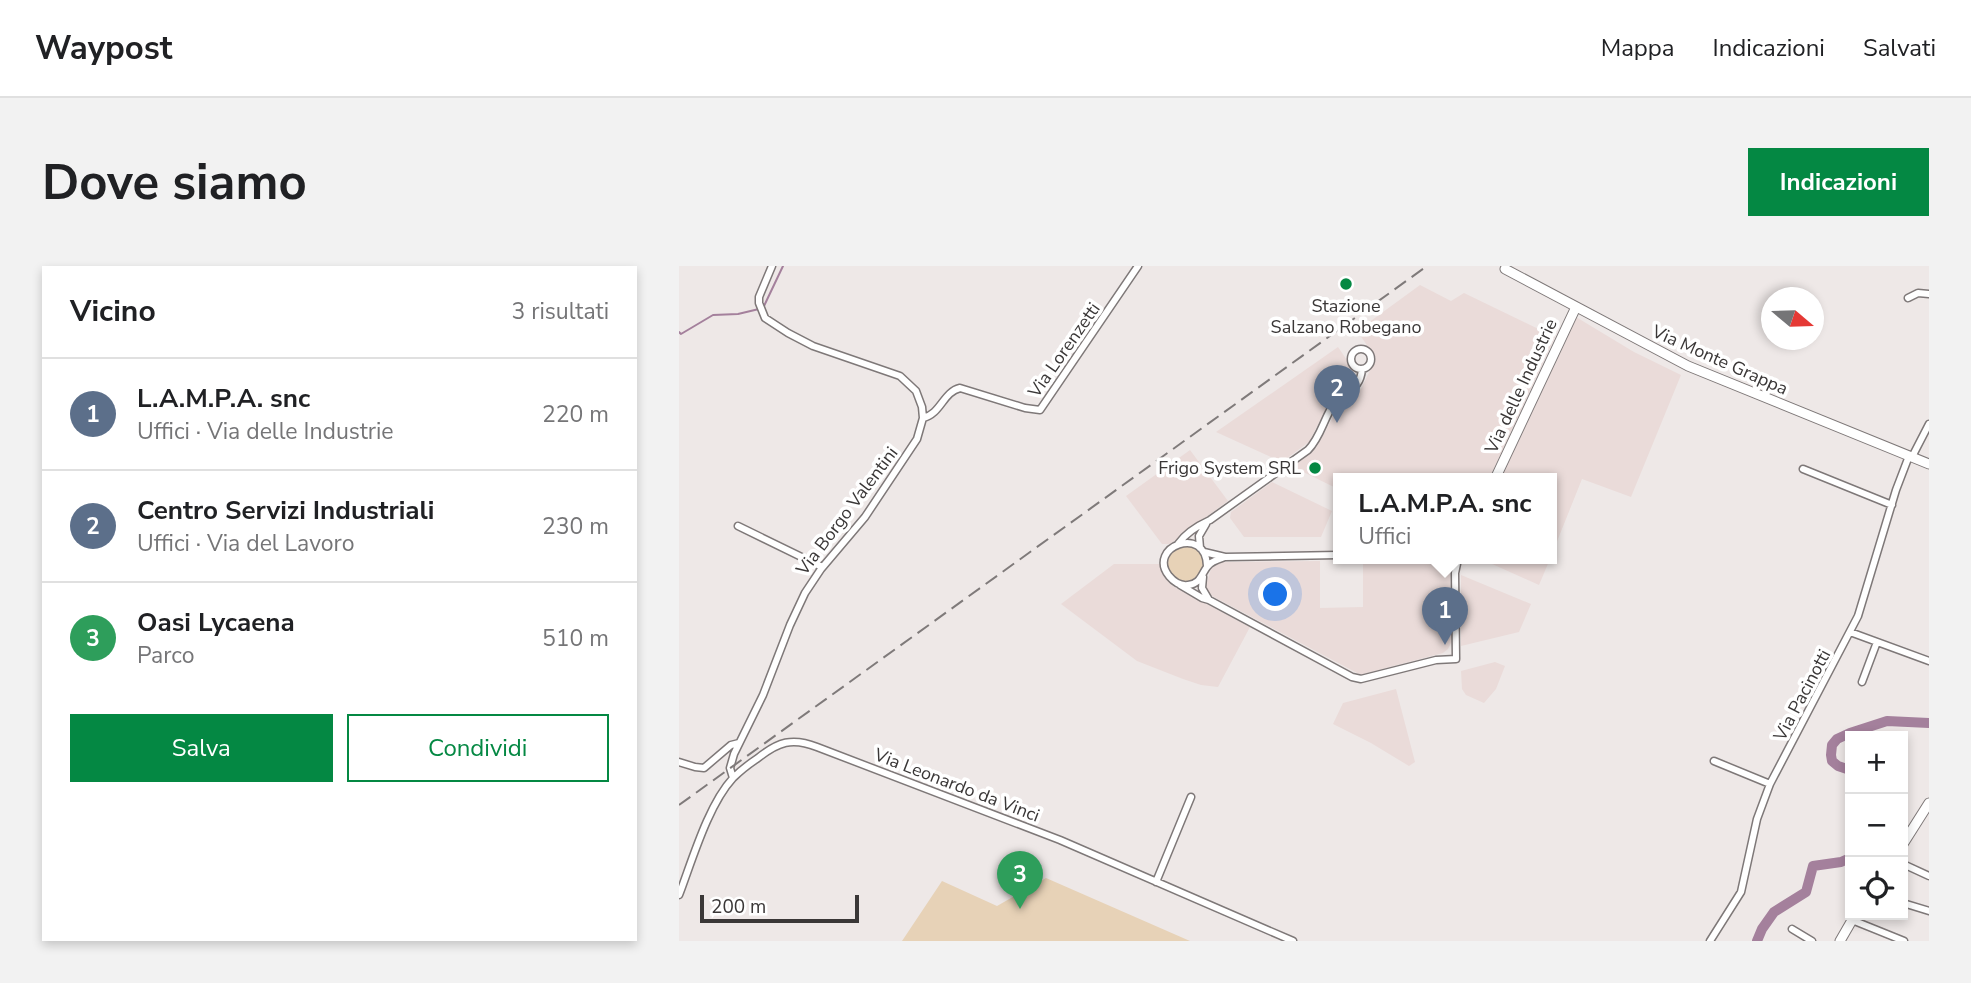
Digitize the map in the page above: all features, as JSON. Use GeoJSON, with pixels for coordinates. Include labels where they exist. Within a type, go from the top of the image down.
{"type":"FeatureCollection","features":[{"type":"Feature","properties":{"kind":"street"},"geometry":{"type":"LineString","coordinates":[[772,266],[761,290],[759,303],[762,315],[773,324],[813,345],[882,368],[905,379],[918,396],[923,418]]}},
{"type":"Feature","properties":{"kind":"street","name":"Via Lorenzetti"},"geometry":{"type":"LineString","coordinates":[[923,418],[933,414],[948,395],[957,389],[1040,410],[1138,266]]}},
{"type":"Feature","properties":{"kind":"street","name":"Via Monte Grappa"},"geometry":{"type":"LineString","coordinates":[[1506,269],[1651,348],[1706,374],[1929,464]]}},
{"type":"Feature","properties":{"kind":"street"},"geometry":{"type":"LineString","coordinates":[[1908,298],[1918,293],[1929,294]]}},
{"type":"Feature","properties":{"kind":"street","name":"Via delle Industrie"},"geometry":{"type":"LineString","coordinates":[[1498,473],[1576,307]]}},
{"type":"Feature","properties":{"kind":"street"},"geometry":{"type":"LineString","coordinates":[[1362,369],[1359,383],[1336,402],[1311,447],[1169,550],[1164,563],[1167,573],[1170,578],[1202,598],[1357,679],[1366,679],[1436,660],[1456,659],[1457,564]]}},
{"type":"Feature","properties":{"kind":"street","name":"Via Borgo Valentini"},"geometry":{"type":"LineString","coordinates":[[733,778],[730,765],[763,695],[800,602],[822,567],[865,517],[903,461],[920,433],[923,418]]}},
{"type":"Feature","properties":{"kind":"street","name":"Via Pacinotti"},"geometry":{"type":"LineString","coordinates":[[1710,941],[1741,892],[1757,819],[1770,784],[1850,632],[1865,597],[1892,505],[1911,457],[1929,424]]}},
{"type":"Feature","properties":{"kind":"street"},"geometry":{"type":"LineString","coordinates":[[1803,469],[1892,505]]}},
{"type":"Feature","properties":{"kind":"street"},"geometry":{"type":"LineString","coordinates":[[1209,600],[1203,591],[1207,559],[1201,550],[1199,536],[1210,520]]}},
{"type":"Feature","properties":{"kind":"street"},"geometry":{"type":"LineString","coordinates":[[738,526],[822,567]]}},
{"type":"Feature","properties":{"kind":"street"},"geometry":{"type":"LineString","coordinates":[[1178,544],[1190,543],[1201,550],[1226,557]]}},
{"type":"Feature","properties":{"kind":"street"},"geometry":{"type":"LineString","coordinates":[[1207,566],[1226,557],[1333,555]]}},
{"type":"Feature","properties":{"kind":"street"},"geometry":{"type":"LineString","coordinates":[[1181,585],[1192,584],[1203,576]]}},
{"type":"Feature","properties":{"kind":"street"},"geometry":{"type":"LineString","coordinates":[[1850,632],[1929,660]]}},
{"type":"Feature","properties":{"kind":"street"},"geometry":{"type":"LineString","coordinates":[[1861,682],[1877,642]]}},
{"type":"Feature","properties":{"kind":"street","name":"Via Leonardo da Vinci"},"geometry":{"type":"LineString","coordinates":[[679,895],[711,815],[733,778],[776,746],[791,741],[802,742],[1060,840],[1293,941]]}},
{"type":"Feature","properties":{"kind":"street"},"geometry":{"type":"LineString","coordinates":[[679,761],[704,768],[731,745],[739,743]]}},
{"type":"Feature","properties":{"kind":"street"},"geometry":{"type":"LineString","coordinates":[[1714,761],[1770,784]]}},
{"type":"Feature","properties":{"kind":"street"},"geometry":{"type":"LineString","coordinates":[[1156,882],[1191,797]]}},
{"type":"Feature","properties":{"kind":"street"},"geometry":{"type":"LineString","coordinates":[[1908,837],[1929,803]]}},
{"type":"Feature","properties":{"kind":"street"},"geometry":{"type":"LineString","coordinates":[[1908,866],[1929,876]]}},
{"type":"Feature","properties":{"kind":"street"},"geometry":{"type":"LineString","coordinates":[[1908,905],[1929,911]]}},
{"type":"Feature","properties":{"kind":"street"},"geometry":{"type":"LineString","coordinates":[[1840,941],[1853,920]]}},
{"type":"Feature","properties":{"kind":"street"},"geometry":{"type":"LineString","coordinates":[[1858,920],[1904,941]]}},
{"type":"Feature","properties":{"kind":"street"},"geometry":{"type":"LineString","coordinates":[[1792,929],[1812,941]]}},
{"type":"Feature","properties":{"kind":"shaded area"},"geometry":{"type":"Polygon","coordinates":[[[1420,285],[1451,301],[1464,293],[1555,337],[1492,473],[1333,473],[1333,487],[1293,467],[1316,448],[1339,406],[1361,389],[1376,358],[1357,331],[1420,285]]]}},
{"type":"Feature","properties":{"kind":"shaded area"},"geometry":{"type":"Polygon","coordinates":[[[1576,317],[1634,352],[1681,375],[1631,497],[1582,479],[1557,542],[1557,473],[1504,473],[1576,317]]]}},
{"type":"Feature","properties":{"kind":"shaded area"},"geometry":{"type":"Polygon","coordinates":[[[1338,347],[1353,369],[1354,382],[1332,397],[1309,442],[1282,462],[1216,432],[1338,347]]]}},
{"type":"Feature","properties":{"kind":"shaded area"},"geometry":{"type":"Polygon","coordinates":[[[1190,450],[1228,501],[1170,544],[1162,544],[1126,496],[1190,450]]]}},
{"type":"Feature","properties":{"kind":"shaded area"},"geometry":{"type":"Polygon","coordinates":[[[1272,482],[1332,511],[1321,537],[1244,537],[1230,518],[1231,512],[1272,482]]]}},
{"type":"Feature","properties":{"kind":"shaded area"},"geometry":{"type":"Polygon","coordinates":[[[1186,546],[1199,551],[1204,564],[1199,577],[1186,582],[1173,577],[1168,564],[1173,551],[1186,546]]]}},
{"type":"Feature","properties":{"kind":"shaded area"},"geometry":{"type":"Polygon","coordinates":[[[1320,561],[1320,608],[1363,607],[1363,564],[1447,564],[1450,573],[1451,643],[1443,653],[1359,674],[1212,596],[1206,586],[1211,569],[1219,562],[1320,561]]]}},
{"type":"Feature","properties":{"kind":"shaded area"},"geometry":{"type":"Polygon","coordinates":[[[1114,564],[1160,564],[1162,574],[1171,585],[1250,627],[1218,687],[1201,685],[1137,661],[1061,604],[1114,564]]]}},
{"type":"Feature","properties":{"kind":"shaded area"},"geometry":{"type":"Polygon","coordinates":[[[1492,564],[1548,564],[1539,585],[1492,564]]]}},
{"type":"Feature","properties":{"kind":"shaded area"},"geometry":{"type":"Polygon","coordinates":[[[1461,575],[1531,604],[1519,632],[1461,646],[1461,575]]]}},
{"type":"Feature","properties":{"kind":"shaded area"},"geometry":{"type":"Polygon","coordinates":[[[1495,662],[1505,666],[1496,689],[1484,703],[1466,695],[1462,689],[1461,671],[1495,662]]]}},
{"type":"Feature","properties":{"kind":"shaded area"},"geometry":{"type":"Polygon","coordinates":[[[1396,689],[1415,762],[1409,766],[1333,724],[1343,703],[1396,689]]]}},
{"type":"Feature","properties":{"kind":"shaded area"},"geometry":{"type":"Polygon","coordinates":[[[1046,878],[1190,941],[902,941],[942,881],[997,906],[1046,878]]]}},
{"type":"Feature","properties":{"kind":"waterway"},"geometry":{"type":"LineString","coordinates":[[764,306],[783,266]]}},
{"type":"Feature","properties":{"kind":"waterway"},"geometry":{"type":"LineString","coordinates":[[679,332],[681,334],[713,315],[738,314],[759,309]]}},
{"type":"Feature","properties":{"kind":"waterway"},"geometry":{"type":"LineString","coordinates":[[1856,731],[1887,721],[1929,723]]}},
{"type":"Feature","properties":{"kind":"waterway"},"geometry":{"type":"LineString","coordinates":[[1845,735],[1832,745],[1831,755],[1832,761],[1845,768]]}},
{"type":"Feature","properties":{"kind":"waterway"},"geometry":{"type":"LineString","coordinates":[[1757,941],[1774,912],[1806,892],[1813,866],[1845,860]]}},
{"type":"Feature","properties":{"kind":"railway"},"geometry":{"type":"LineString","coordinates":[[679,805],[1427,266]]}},
{"type":"Feature","properties":{"kind":"place","name":"Stazione Salzano Robegano"},"geometry":{"type":"Point","coordinates":[1346,284]}},
{"type":"Feature","properties":{"kind":"place","name":"Centro Servizi Industriali"},"geometry":{"type":"Point","coordinates":[1337,423]}},
{"type":"Feature","properties":{"kind":"place","name":"Frigo System SRL"},"geometry":{"type":"Point","coordinates":[1315,468]}},
{"type":"Feature","properties":{"kind":"place","name":"L.A.M.P.A. snc"},"geometry":{"type":"Point","coordinates":[1445,645]}},
{"type":"Feature","properties":{"kind":"place","name":"Oasi Lycaena"},"geometry":{"type":"Point","coordinates":[1020,909]}}]}
